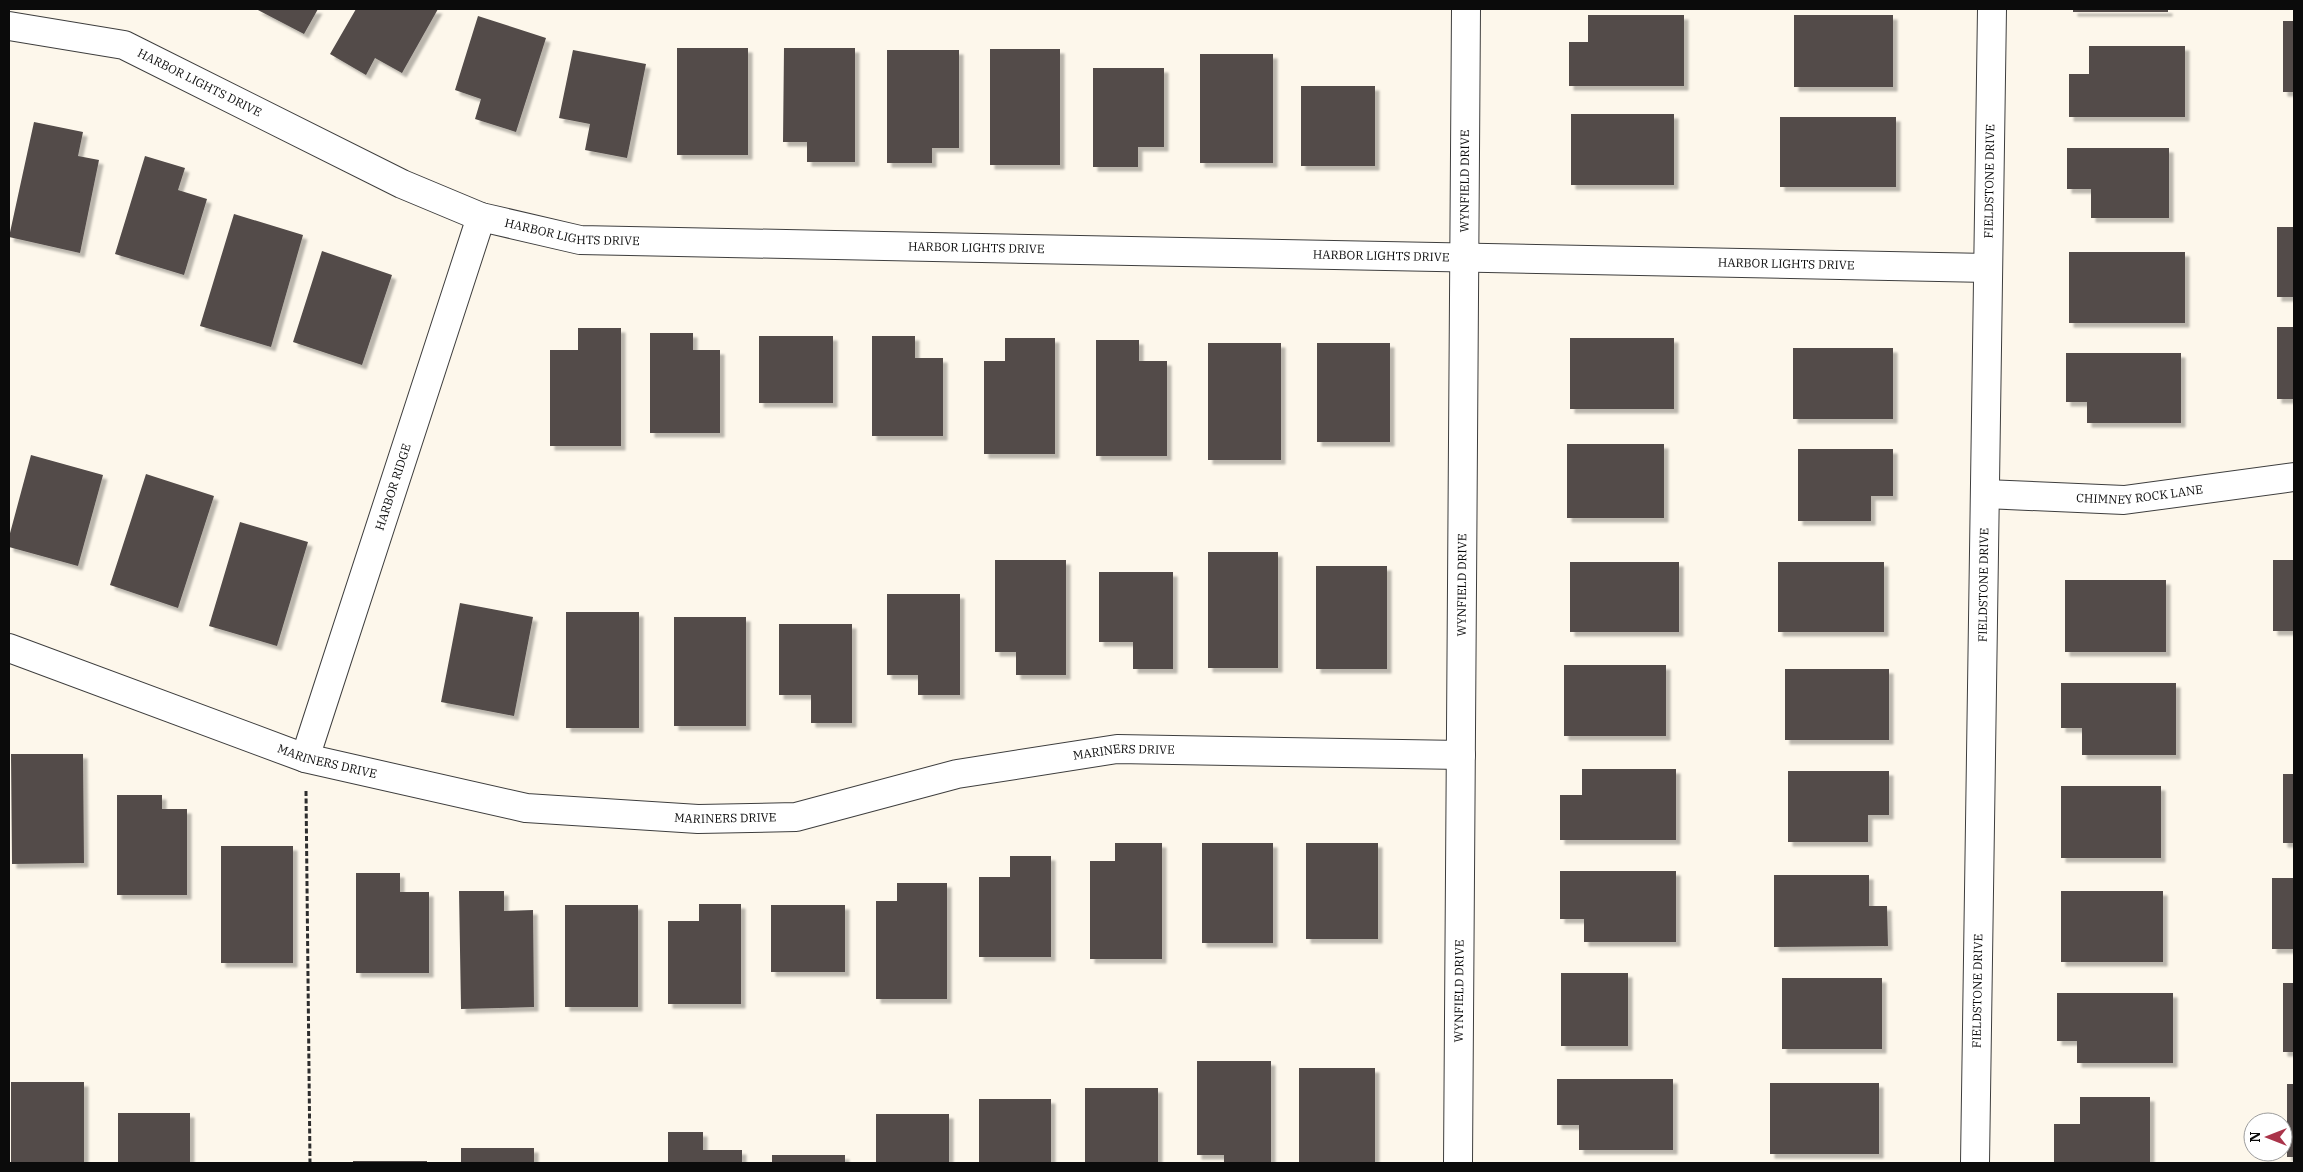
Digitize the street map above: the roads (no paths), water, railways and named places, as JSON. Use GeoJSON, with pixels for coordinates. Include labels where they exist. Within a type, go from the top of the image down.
{"type":"FeatureCollection","features":[{"type":"Feature","properties":{"kind":"street","name":"WYNFIELD DRIVE"},"geometry":{"type":"LineString","coordinates":[[1458,1163],[1466,9]]}},
{"type":"Feature","properties":{"kind":"street","name":"FIELDSTONE DRIVE"},"geometry":{"type":"LineString","coordinates":[[1975,1163],[1992,9]]}},
{"type":"Feature","properties":{"kind":"street","name":"HARBOR LIGHTS DRIVE"},"geometry":{"type":"LineString","coordinates":[[9,26],[124,45],[402,184],[481,217],[580,240],[1988,268]]}},
{"type":"Feature","properties":{"kind":"street","name":"HARBOR RIDGE"},"geometry":{"type":"LineString","coordinates":[[305,758],[481,217]]}},
{"type":"Feature","properties":{"kind":"street","name":"CHIMNEY ROCK LANE"},"geometry":{"type":"LineString","coordinates":[[1985,494],[2124,500],[2294,478]]}},
{"type":"Feature","properties":{"kind":"street","name":"MARINERS DRIVE"},"geometry":{"type":"LineString","coordinates":[[9,648],[305,758],[526,808],[698,819],[796,817],[957,774],[1117,749],[1461,755]]}}]}
